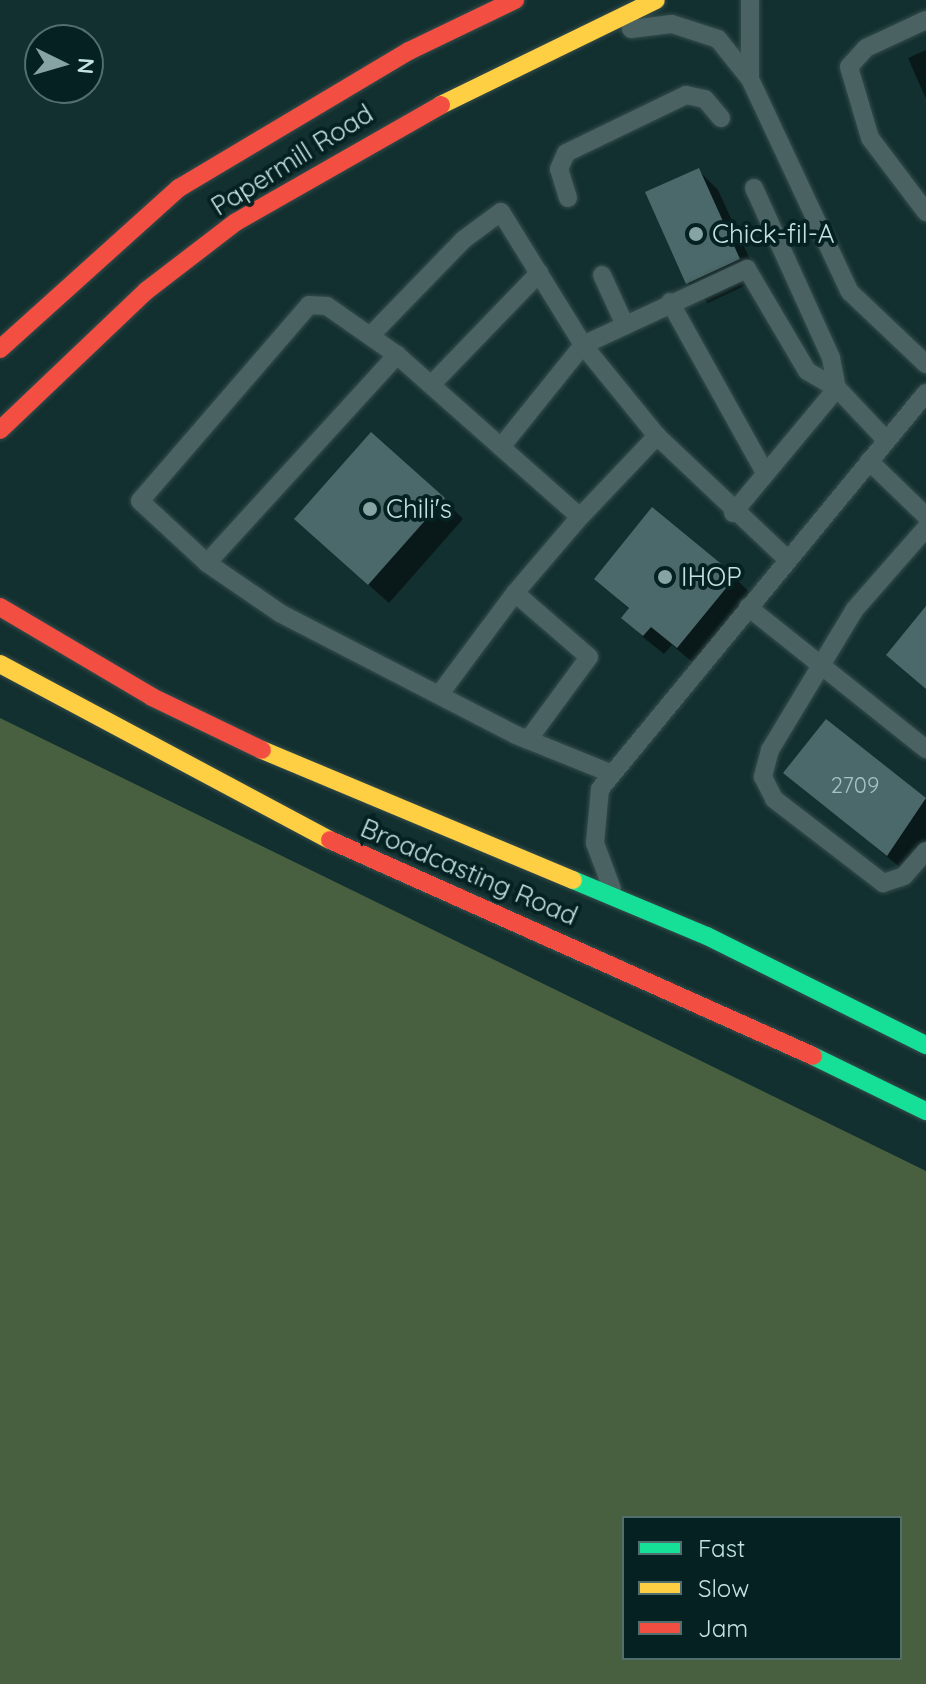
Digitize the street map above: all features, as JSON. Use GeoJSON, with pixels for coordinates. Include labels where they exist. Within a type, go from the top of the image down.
{"type":"FeatureCollection","features":[{"type":"Feature","properties":{"kind":"main road","name":"Papermill Road"},"geometry":{"type":"LineString","coordinates":[[0,349],[179,188],[409,51],[515,0]]}},
{"type":"Feature","properties":{"kind":"main road","name":"Papermill Road"},"geometry":{"type":"LineString","coordinates":[[0,430],[146,291],[236,222],[384,133],[656,0]]}},
{"type":"Feature","properties":{"kind":"main road","name":"Broadcasting Road"},"geometry":{"type":"LineString","coordinates":[[0,607],[152,697],[282,760],[629,904],[926,1045]]}},
{"type":"Feature","properties":{"kind":"main road","name":"Broadcasting Road"},"geometry":{"type":"LineString","coordinates":[[0,664],[295,825],[692,997],[926,1111]]}},
{"type":"Feature","properties":{"kind":"lane"},"geometry":{"type":"LineString","coordinates":[[750,0],[750,79]]}},
{"type":"Feature","properties":{"kind":"lane"},"geometry":{"type":"LineString","coordinates":[[926,20],[866,48],[849,67],[870,138],[926,212]]}},
{"type":"Feature","properties":{"kind":"lane"},"geometry":{"type":"LineString","coordinates":[[566,44],[646,25],[698,29],[718,39],[750,79],[850,292],[926,364]]}},
{"type":"Feature","properties":{"kind":"lane"},"geometry":{"type":"LineString","coordinates":[[568,198],[559,169],[566,153],[686,95],[705,99],[721,118]]}},
{"type":"Feature","properties":{"kind":"lane"},"geometry":{"type":"LineString","coordinates":[[754,188],[831,358],[837,388]]}},
{"type":"Feature","properties":{"kind":"lane"},"geometry":{"type":"LineString","coordinates":[[372,334],[463,240],[501,212],[583,345],[657,436],[733,513],[788,560]]}},
{"type":"Feature","properties":{"kind":"lane"},"geometry":{"type":"LineString","coordinates":[[501,447],[583,345],[670,302],[747,269],[807,371],[837,388],[886,440]]}},
{"type":"Feature","properties":{"kind":"lane"},"geometry":{"type":"LineString","coordinates":[[431,385],[539,273]]}},
{"type":"Feature","properties":{"kind":"lane"},"geometry":{"type":"LineString","coordinates":[[602,275],[625,325]]}},
{"type":"Feature","properties":{"kind":"lane"},"geometry":{"type":"LineString","coordinates":[[670,302],[765,473]]}},
{"type":"Feature","properties":{"kind":"lane"},"geometry":{"type":"LineString","coordinates":[[580,517],[372,334],[327,306],[309,305],[140,501],[207,563],[280,613],[528,740],[610,773]]}},
{"type":"Feature","properties":{"kind":"lane"},"geometry":{"type":"LineString","coordinates":[[207,563],[397,355]]}},
{"type":"Feature","properties":{"kind":"lane"},"geometry":{"type":"LineString","coordinates":[[733,513],[837,388]]}},
{"type":"Feature","properties":{"kind":"lane"},"geometry":{"type":"LineString","coordinates":[[629,904],[608,885],[595,843],[596,802],[610,773],[926,393]]}},
{"type":"Feature","properties":{"kind":"lane"},"geometry":{"type":"LineString","coordinates":[[439,695],[515,593],[580,517],[657,436]]}},
{"type":"Feature","properties":{"kind":"lane"},"geometry":{"type":"LineString","coordinates":[[869,461],[926,516]]}},
{"type":"Feature","properties":{"kind":"lane"},"geometry":{"type":"LineString","coordinates":[[926,528],[855,609],[826,667],[770,750],[763,777],[774,799],[883,883],[904,876],[926,851]]}},
{"type":"Feature","properties":{"kind":"lane"},"geometry":{"type":"LineString","coordinates":[[515,593],[589,657],[528,740]]}},
{"type":"Feature","properties":{"kind":"lane"},"geometry":{"type":"LineString","coordinates":[[748,607],[926,749]]}},
{"type":"Feature","properties":{"kind":"green space"},"geometry":{"type":"Polygon","coordinates":[[[0,718],[926,1171],[926,1684],[0,1684],[0,718]]]}},
{"type":"Feature","properties":{"kind":"building","name":"Chick-fil-A"},"geometry":{"type":"Polygon","coordinates":[[[699,168],[740,259],[686,284],[645,192],[699,168]]]}},
{"type":"Feature","properties":{"kind":"building","name":"Chili's"},"geometry":{"type":"Polygon","coordinates":[[[371,432],[445,498],[368,585],[294,519],[371,432]]]}},
{"type":"Feature","properties":{"kind":"building","name":"IHOP"},"geometry":{"type":"Polygon","coordinates":[[[652,507],[736,576],[677,648],[651,627],[643,636],[621,618],[629,608],[594,579],[652,507]]]}},
{"type":"Feature","properties":{"kind":"building"},"geometry":{"type":"Polygon","coordinates":[[[926,606],[926,689],[886,655],[926,606]]]}},
{"type":"Feature","properties":{"kind":"building"},"geometry":{"type":"Polygon","coordinates":[[[826,719],[926,798],[887,856],[783,773],[826,719]]]}},
{"type":"Feature","properties":{"kind":"traffic: fast"},"geometry":{"type":"LineString","coordinates":[[573,880],[707,936],[926,1045]]}},
{"type":"Feature","properties":{"kind":"traffic: fast"},"geometry":{"type":"LineString","coordinates":[[813,1056],[926,1111]]}},
{"type":"Feature","properties":{"kind":"traffic: slow"},"geometry":{"type":"LineString","coordinates":[[441,105],[656,0]]}},
{"type":"Feature","properties":{"kind":"traffic: slow"},"geometry":{"type":"LineString","coordinates":[[0,664],[330,840]]}},
{"type":"Feature","properties":{"kind":"traffic: slow"},"geometry":{"type":"LineString","coordinates":[[262,750],[573,880]]}},
{"type":"Feature","properties":{"kind":"traffic: jam"},"geometry":{"type":"LineString","coordinates":[[0,349],[179,188],[409,51],[515,0]]}},
{"type":"Feature","properties":{"kind":"traffic: jam"},"geometry":{"type":"LineString","coordinates":[[0,430],[146,291],[236,222],[441,105]]}},
{"type":"Feature","properties":{"kind":"traffic: jam"},"geometry":{"type":"LineString","coordinates":[[0,607],[152,697],[262,750]]}},
{"type":"Feature","properties":{"kind":"traffic: jam"},"geometry":{"type":"LineString","coordinates":[[330,840],[813,1056]]}},
{"type":"Feature","properties":{"kind":"place","name":"Chick-fil-A"},"geometry":{"type":"Point","coordinates":[696,234]}},
{"type":"Feature","properties":{"kind":"place","name":"Chili's"},"geometry":{"type":"Point","coordinates":[370,509]}},
{"type":"Feature","properties":{"kind":"place","name":"IHOP"},"geometry":{"type":"Point","coordinates":[665,577]}}]}
